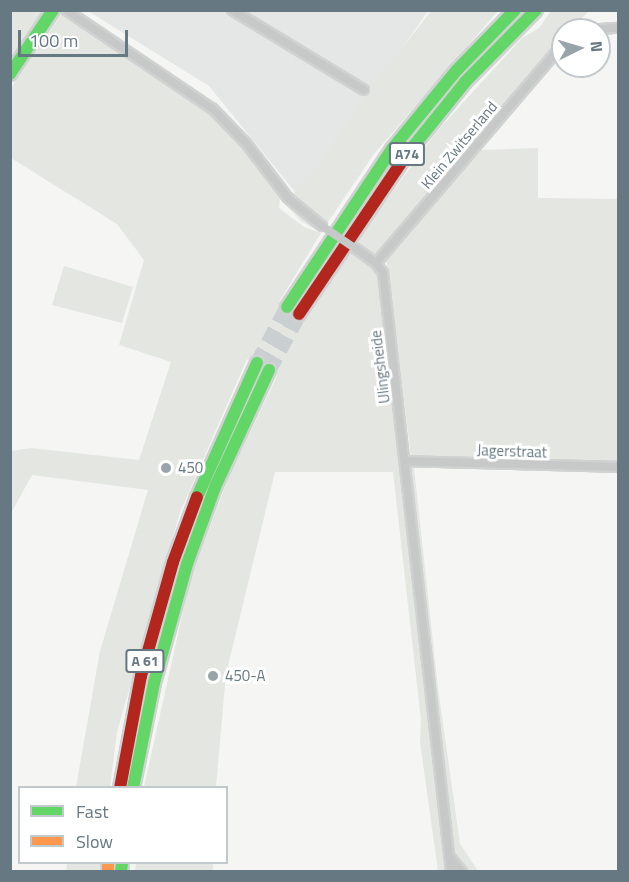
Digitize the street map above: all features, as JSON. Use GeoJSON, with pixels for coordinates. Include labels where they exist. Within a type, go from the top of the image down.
{"type":"FeatureCollection","features":[{"type":"Feature","properties":{"kind":"main road"},"geometry":{"type":"LineString","coordinates":[[10,74],[53,10]]}},
{"type":"Feature","properties":{"kind":"main road","name":"A74"},"geometry":{"type":"LineString","coordinates":[[287,307],[344,215],[392,149],[457,70],[515,10]]}},
{"type":"Feature","properties":{"kind":"main road","name":"A74"},"geometry":{"type":"LineString","coordinates":[[299,314],[405,156],[465,82],[536,10]]}},
{"type":"Feature","properties":{"kind":"main road","name":"A 61"},"geometry":{"type":"LineString","coordinates":[[120,786],[149,646],[181,538],[206,472],[257,363]]}},
{"type":"Feature","properties":{"kind":"main road","name":"A 61"},"geometry":{"type":"LineString","coordinates":[[133,786],[154,683],[187,564],[224,467],[269,370]]}},
{"type":"Feature","properties":{"kind":"street"},"geometry":{"type":"LineString","coordinates":[[66,10],[213,109],[241,136],[288,198],[322,226],[376,263]]}},
{"type":"Feature","properties":{"kind":"street"},"geometry":{"type":"LineString","coordinates":[[232,10],[364,90]]}},
{"type":"Feature","properties":{"kind":"street","name":"Klein Zwitserland"},"geometry":{"type":"LineString","coordinates":[[376,263],[551,58]]}},
{"type":"Feature","properties":{"kind":"street","name":"Ulingsheide"},"geometry":{"type":"LineString","coordinates":[[376,263],[383,273],[451,872]]}},
{"type":"Feature","properties":{"kind":"street","name":"Jagerstraat"},"geometry":{"type":"LineString","coordinates":[[405,461],[618,467]]}},
{"type":"Feature","properties":{"kind":"street"},"geometry":{"type":"LineString","coordinates":[[450,857],[462,872]]}},
{"type":"Feature","properties":{"kind":"shaded area"},"geometry":{"type":"Polygon","coordinates":[[[10,11],[46,11],[10,64],[10,11]]]}},
{"type":"Feature","properties":{"kind":"shaded area"},"geometry":{"type":"Polygon","coordinates":[[[88,11],[428,11],[299,197],[209,86],[88,11]]]}},
{"type":"Feature","properties":{"kind":"shaded area"},"geometry":{"type":"Polygon","coordinates":[[[431,11],[498,11],[374,154],[328,222],[324,223],[291,196],[310,176],[368,92],[431,11]]]}},
{"type":"Feature","properties":{"kind":"shaded area"},"geometry":{"type":"Polygon","coordinates":[[[551,11],[589,11],[582,18],[551,18],[551,52],[381,252],[371,254],[357,245],[359,241],[356,241],[438,130],[522,38],[539,28],[551,11]]]}},
{"type":"Feature","properties":{"kind":"shaded area"},"geometry":{"type":"Polygon","coordinates":[[[63,12],[210,111],[228,127],[280,195],[315,226],[313,228],[301,221],[280,199],[279,208],[304,227],[321,233],[279,302],[308,317],[349,251],[373,267],[380,278],[447,871],[438,871],[420,742],[421,720],[393,472],[275,472],[226,674],[216,786],[144,786],[190,580],[228,479],[277,376],[247,359],[180,512],[117,732],[110,786],[76,786],[100,651],[148,490],[32,475],[11,513],[11,451],[31,448],[139,460],[171,362],[119,345],[144,260],[117,224],[11,158],[11,88],[63,12]]]}},
{"type":"Feature","properties":{"kind":"shaded area"},"geometry":{"type":"Polygon","coordinates":[[[538,148],[538,198],[618,199],[618,463],[411,456],[386,259],[481,150],[538,148]]]}},
{"type":"Feature","properties":{"kind":"shaded area"},"geometry":{"type":"Polygon","coordinates":[[[64,266],[133,287],[122,323],[52,305],[64,266]]]}},
{"type":"Feature","properties":{"kind":"shaded area"},"geometry":{"type":"Polygon","coordinates":[[[409,467],[414,467],[438,688],[460,844],[478,871],[466,871],[451,847],[409,467]]]}},
{"type":"Feature","properties":{"kind":"shaded area"},"geometry":{"type":"Polygon","coordinates":[[[67,864],[102,864],[101,871],[66,872],[67,864]]]}},
{"type":"Feature","properties":{"kind":"shaded area"},"geometry":{"type":"Polygon","coordinates":[[[136,864],[213,864],[213,871],[135,871],[136,864]]]}},
{"type":"Feature","properties":{"kind":"tunnel"},"geometry":{"type":"LineString","coordinates":[[257,363],[287,307]]}},
{"type":"Feature","properties":{"kind":"tunnel"},"geometry":{"type":"LineString","coordinates":[[269,370],[299,314]]}},
{"type":"Feature","properties":{"kind":"traffic: fast"},"geometry":{"type":"LineString","coordinates":[[10,74],[53,10]]}},
{"type":"Feature","properties":{"kind":"traffic: fast"},"geometry":{"type":"LineString","coordinates":[[287,307],[392,149],[457,70],[515,10]]}},
{"type":"Feature","properties":{"kind":"traffic: fast"},"geometry":{"type":"LineString","coordinates":[[407,154],[465,82],[536,10]]}},
{"type":"Feature","properties":{"kind":"traffic: fast"},"geometry":{"type":"LineString","coordinates":[[197,497],[257,363]]}},
{"type":"Feature","properties":{"kind":"traffic: fast"},"geometry":{"type":"LineString","coordinates":[[133,786],[154,683],[187,564],[215,487],[269,370]]}},
{"type":"Feature","properties":{"kind":"traffic: fast"},"geometry":{"type":"LineString","coordinates":[[121,872],[122,864]]}},
{"type":"Feature","properties":{"kind":"traffic: slow"},"geometry":{"type":"LineString","coordinates":[[108,864],[108,872]]}},
{"type":"Feature","properties":{"kind":"traffic: jam"},"geometry":{"type":"LineString","coordinates":[[299,314],[407,154]]}},
{"type":"Feature","properties":{"kind":"traffic: jam"},"geometry":{"type":"LineString","coordinates":[[120,786],[141,676],[173,562],[197,497]]}},
{"type":"Feature","properties":{"kind":"place","name":"450"},"geometry":{"type":"Point","coordinates":[166,468]}},
{"type":"Feature","properties":{"kind":"place","name":"450-A"},"geometry":{"type":"Point","coordinates":[213,676]}}]}
